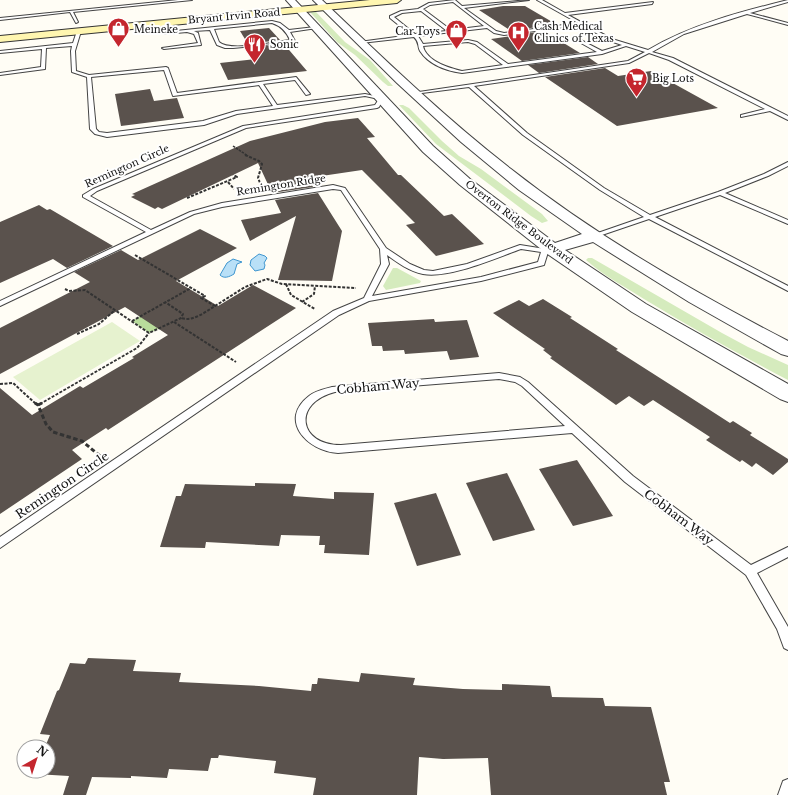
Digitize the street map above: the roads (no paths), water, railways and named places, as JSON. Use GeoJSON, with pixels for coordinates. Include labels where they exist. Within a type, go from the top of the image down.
{"type":"FeatureCollection","features":[{"type":"Feature","properties":{"kind":"main road","name":"Bryant Irvin Road"},"geometry":{"type":"LineString","coordinates":[[0,39],[77,27],[294,4],[397,0]]}},
{"type":"Feature","properties":{"kind":"main road","name":"Bryant Irvin Road"},"geometry":{"type":"LineString","coordinates":[[0,30],[77,27],[216,18],[294,4]]}},
{"type":"Feature","properties":{"kind":"street"},"geometry":{"type":"LineString","coordinates":[[319,2],[414,93],[500,168],[539,198],[594,236],[697,299],[788,349]]}},
{"type":"Feature","properties":{"kind":"street","name":"Overton Ridge Boulevard"},"geometry":{"type":"LineString","coordinates":[[294,4],[382,98],[405,125],[444,164],[549,250],[639,308],[788,394]]}},
{"type":"Feature","properties":{"kind":"street"},"geometry":{"type":"LineString","coordinates":[[382,98],[414,93]]}},
{"type":"Feature","properties":{"kind":"street"},"geometry":{"type":"LineString","coordinates":[[549,250],[594,236]]}},
{"type":"Feature","properties":{"kind":"lane"},"geometry":{"type":"LineString","coordinates":[[0,19],[190,0]]}},
{"type":"Feature","properties":{"kind":"lane"},"geometry":{"type":"LineString","coordinates":[[422,10],[420,8],[429,4],[454,0],[487,27],[495,32],[504,34],[582,24]]}},
{"type":"Feature","properties":{"kind":"lane"},"geometry":{"type":"LineString","coordinates":[[461,7],[527,0]]}},
{"type":"Feature","properties":{"kind":"lane"},"geometry":{"type":"LineString","coordinates":[[539,0],[610,40],[671,59],[788,118]]}},
{"type":"Feature","properties":{"kind":"lane"},"geometry":{"type":"LineString","coordinates":[[564,14],[654,2],[646,0]]}},
{"type":"Feature","properties":{"kind":"lane"},"geometry":{"type":"LineString","coordinates":[[414,93],[629,62],[682,33],[788,1]]}},
{"type":"Feature","properties":{"kind":"lane"},"geometry":{"type":"LineString","coordinates":[[450,31],[422,10],[401,12],[392,17],[419,41],[421,48],[428,56],[446,69],[453,71],[462,72],[602,53],[625,45]]}},
{"type":"Feature","properties":{"kind":"lane"},"geometry":{"type":"LineString","coordinates":[[71,11],[77,27],[76,44],[73,51],[74,72],[89,76],[166,68],[175,95],[296,78],[308,94]]}},
{"type":"Feature","properties":{"kind":"lane"},"geometry":{"type":"LineString","coordinates":[[748,13],[788,24]]}},
{"type":"Feature","properties":{"kind":"lane"},"geometry":{"type":"LineString","coordinates":[[216,18],[222,27]]}},
{"type":"Feature","properties":{"kind":"lane"},"geometry":{"type":"LineString","coordinates":[[180,21],[185,31]]}},
{"type":"Feature","properties":{"kind":"lane"},"geometry":{"type":"LineString","coordinates":[[166,33],[212,28],[272,22],[279,24],[288,31],[293,41],[233,48],[221,46],[217,41],[212,28]]}},
{"type":"Feature","properties":{"kind":"lane"},"geometry":{"type":"LineString","coordinates":[[361,42],[487,27]]}},
{"type":"Feature","properties":{"kind":"lane"},"geometry":{"type":"LineString","coordinates":[[288,31],[315,28]]}},
{"type":"Feature","properties":{"kind":"lane"},"geometry":{"type":"LineString","coordinates":[[164,48],[200,44],[196,33],[185,31]]}},
{"type":"Feature","properties":{"kind":"lane"},"geometry":{"type":"LineString","coordinates":[[573,37],[602,53]]}},
{"type":"Feature","properties":{"kind":"lane"},"geometry":{"type":"LineString","coordinates":[[421,45],[468,41],[476,43],[506,66]]}},
{"type":"Feature","properties":{"kind":"lane"},"geometry":{"type":"LineString","coordinates":[[0,52],[76,44]]}},
{"type":"Feature","properties":{"kind":"lane"},"geometry":{"type":"LineString","coordinates":[[0,74],[43,68],[44,47]]}},
{"type":"Feature","properties":{"kind":"lane"},"geometry":{"type":"LineString","coordinates":[[568,57],[574,61]]}},
{"type":"Feature","properties":{"kind":"lane"},"geometry":{"type":"LineString","coordinates":[[580,65],[586,69]]}},
{"type":"Feature","properties":{"kind":"lane"},"geometry":{"type":"LineString","coordinates":[[89,76],[93,129],[97,133],[107,135],[204,123],[236,113],[365,95],[382,98]]}},
{"type":"Feature","properties":{"kind":"lane"},"geometry":{"type":"LineString","coordinates":[[260,83],[276,107]]}},
{"type":"Feature","properties":{"kind":"lane"},"geometry":{"type":"LineString","coordinates":[[470,85],[525,134],[602,189],[649,218],[788,289]]}},
{"type":"Feature","properties":{"kind":"lane","name":"Remington Circle"},"geometry":{"type":"LineString","coordinates":[[150,232],[85,196],[245,127],[377,106],[382,98]]}},
{"type":"Feature","properties":{"kind":"lane"},"geometry":{"type":"LineString","coordinates":[[743,116],[770,110]]}},
{"type":"Feature","properties":{"kind":"lane"},"geometry":{"type":"LineString","coordinates":[[594,236],[720,193],[766,175],[788,164]]}},
{"type":"Feature","properties":{"kind":"lane","name":"Remington Ridge"},"geometry":{"type":"LineString","coordinates":[[150,232],[192,213],[222,205],[332,187],[343,189],[383,249]]}},
{"type":"Feature","properties":{"kind":"lane"},"geometry":{"type":"LineString","coordinates":[[720,193],[788,222]]}},
{"type":"Feature","properties":{"kind":"lane"},"geometry":{"type":"LineString","coordinates":[[0,304],[150,232]]}},
{"type":"Feature","properties":{"kind":"lane"},"geometry":{"type":"LineString","coordinates":[[383,249],[407,266],[423,272],[433,273],[469,266],[520,247],[549,250]]}},
{"type":"Feature","properties":{"kind":"lane"},"geometry":{"type":"LineString","coordinates":[[367,299],[385,264],[383,249]]}},
{"type":"Feature","properties":{"kind":"lane","name":"Remington Circle"},"geometry":{"type":"LineString","coordinates":[[0,543],[333,315],[367,299],[481,279],[541,263],[549,250]]}},
{"type":"Feature","properties":{"kind":"lane"},"geometry":{"type":"LineString","coordinates":[[469,266],[481,279]]}},
{"type":"Feature","properties":{"kind":"lane"},"geometry":{"type":"LineString","coordinates":[[433,273],[441,287]]}},
{"type":"Feature","properties":{"kind":"lane","name":"Cobham Way"},"geometry":{"type":"LineString","coordinates":[[574,429],[344,449],[319,445],[309,439],[302,430],[300,418],[302,411],[312,398],[323,392],[335,389],[499,376],[517,379],[525,384],[629,479],[750,571],[782,628],[788,644]]}},
{"type":"Feature","properties":{"kind":"lane"},"geometry":{"type":"LineString","coordinates":[[750,571],[788,552]]}},
{"type":"Feature","properties":{"kind":"lane"},"geometry":{"type":"LineString","coordinates":[[785,795],[788,786]]}},
{"type":"Feature","properties":{"kind":"water"},"geometry":{"type":"Polygon","coordinates":[[[259,254],[267,258],[264,263],[264,269],[255,271],[250,265],[251,260],[259,254]]]}},
{"type":"Feature","properties":{"kind":"water"},"geometry":{"type":"Polygon","coordinates":[[[233,259],[242,262],[237,264],[234,274],[227,277],[220,275],[227,263],[233,259]]]}},
{"type":"Feature","properties":{"kind":"place","name":"Meineke"},"geometry":{"type":"Point","coordinates":[119,48]}},
{"type":"Feature","properties":{"kind":"place","name":"Car Toys"},"geometry":{"type":"Point","coordinates":[456,50]}},
{"type":"Feature","properties":{"kind":"place","name":"Cash Medical Clinics of Texas"},"geometry":{"type":"Point","coordinates":[518,52]}},
{"type":"Feature","properties":{"kind":"place","name":"Sonic"},"geometry":{"type":"Point","coordinates":[254,64]}},
{"type":"Feature","properties":{"kind":"place","name":"Big Lots"},"geometry":{"type":"Point","coordinates":[637,98]}}]}
